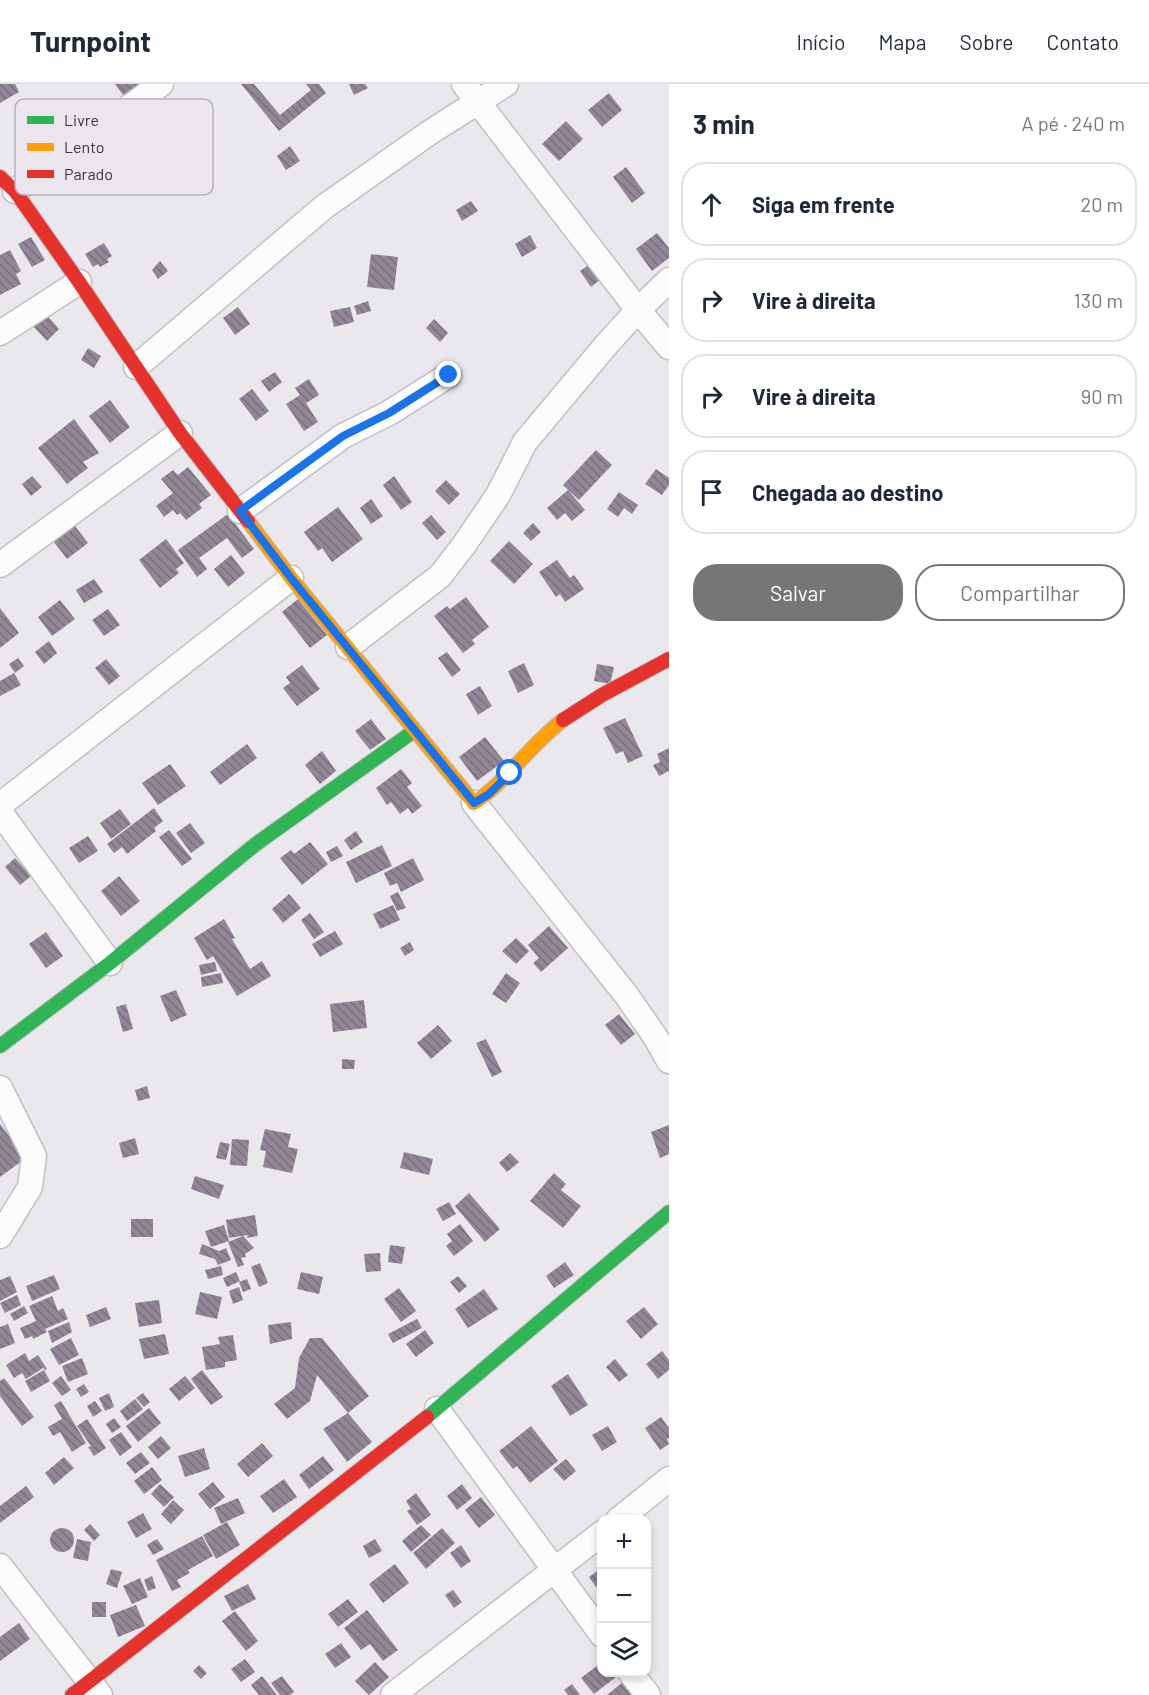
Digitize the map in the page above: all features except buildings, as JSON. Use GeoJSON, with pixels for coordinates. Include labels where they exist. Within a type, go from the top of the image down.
{"type":"FeatureCollection","features":[{"type":"Feature","properties":{"kind":"street"},"geometry":{"type":"LineString","coordinates":[[138,99],[161,84]]}},
{"type":"Feature","properties":{"kind":"street"},"geometry":{"type":"LineString","coordinates":[[136,367],[324,207],[470,93],[506,84]]}},
{"type":"Feature","properties":{"kind":"street"},"geometry":{"type":"LineString","coordinates":[[470,93],[669,347]]}},
{"type":"Feature","properties":{"kind":"street"},"geometry":{"type":"LineString","coordinates":[[15,195],[79,282],[180,433],[291,578],[627,996],[669,1061]]}},
{"type":"Feature","properties":{"kind":"street"},"geometry":{"type":"LineString","coordinates":[[348,647],[440,576],[498,495],[525,442],[638,310],[669,280]]}},
{"type":"Feature","properties":{"kind":"street"},"geometry":{"type":"LineString","coordinates":[[0,333],[79,282]]}},
{"type":"Feature","properties":{"kind":"street"},"geometry":{"type":"LineString","coordinates":[[240,511],[343,436],[389,413],[449,375]]}},
{"type":"Feature","properties":{"kind":"street"},"geometry":{"type":"LineString","coordinates":[[0,565],[180,433]]}},
{"type":"Feature","properties":{"kind":"street"},"geometry":{"type":"LineString","coordinates":[[0,805],[291,578]]}},
{"type":"Feature","properties":{"kind":"street"},"geometry":{"type":"LineString","coordinates":[[474,803],[489,794],[539,740],[566,718],[595,698],[669,659]]}},
{"type":"Feature","properties":{"kind":"street"},"geometry":{"type":"LineString","coordinates":[[0,1046],[110,963],[256,844],[414,731]]}},
{"type":"Feature","properties":{"kind":"street"},"geometry":{"type":"LineString","coordinates":[[0,812],[110,963]]}},
{"type":"Feature","properties":{"kind":"street"},"geometry":{"type":"LineString","coordinates":[[0,1088],[34,1156],[30,1187],[0,1236]]}},
{"type":"Feature","properties":{"kind":"street"},"geometry":{"type":"LineString","coordinates":[[0,1566],[87,1690],[437,1409],[669,1212]]}},
{"type":"Feature","properties":{"kind":"street"},"geometry":{"type":"LineString","coordinates":[[437,1409],[597,1628]]}},
{"type":"Feature","properties":{"kind":"street"},"geometry":{"type":"LineString","coordinates":[[624,1515],[669,1479]]}},
{"type":"Feature","properties":{"kind":"street"},"geometry":{"type":"LineString","coordinates":[[393,1695],[597,1537]]}},
{"type":"Feature","properties":{"kind":"street"},"geometry":{"type":"LineString","coordinates":[[634,1677],[648,1695]]}},
{"type":"Feature","properties":{"kind":"traffic: fast"},"geometry":{"type":"LineString","coordinates":[[0,1046],[110,963],[256,844],[414,731]]}},
{"type":"Feature","properties":{"kind":"traffic: fast"},"geometry":{"type":"LineString","coordinates":[[427,1417],[669,1212]]}},
{"type":"Feature","properties":{"kind":"traffic: slow"},"geometry":{"type":"LineString","coordinates":[[248,521],[291,578],[474,803],[498,784],[540,740],[563,720]]}},
{"type":"Feature","properties":{"kind":"traffic: jam"},"geometry":{"type":"LineString","coordinates":[[0,177],[15,191]]}},
{"type":"Feature","properties":{"kind":"traffic: jam"},"geometry":{"type":"LineString","coordinates":[[18,195],[180,433],[248,521]]}},
{"type":"Feature","properties":{"kind":"traffic: jam"},"geometry":{"type":"LineString","coordinates":[[563,720],[602,695],[669,659]]}},
{"type":"Feature","properties":{"kind":"traffic: jam"},"geometry":{"type":"LineString","coordinates":[[72,1695],[427,1417]]}},
{"type":"Feature","properties":{"kind":"route"},"geometry":{"type":"LineString","coordinates":[[449,375],[389,413],[343,436],[240,511],[291,578],[474,803],[489,794],[510,773]]}}]}
